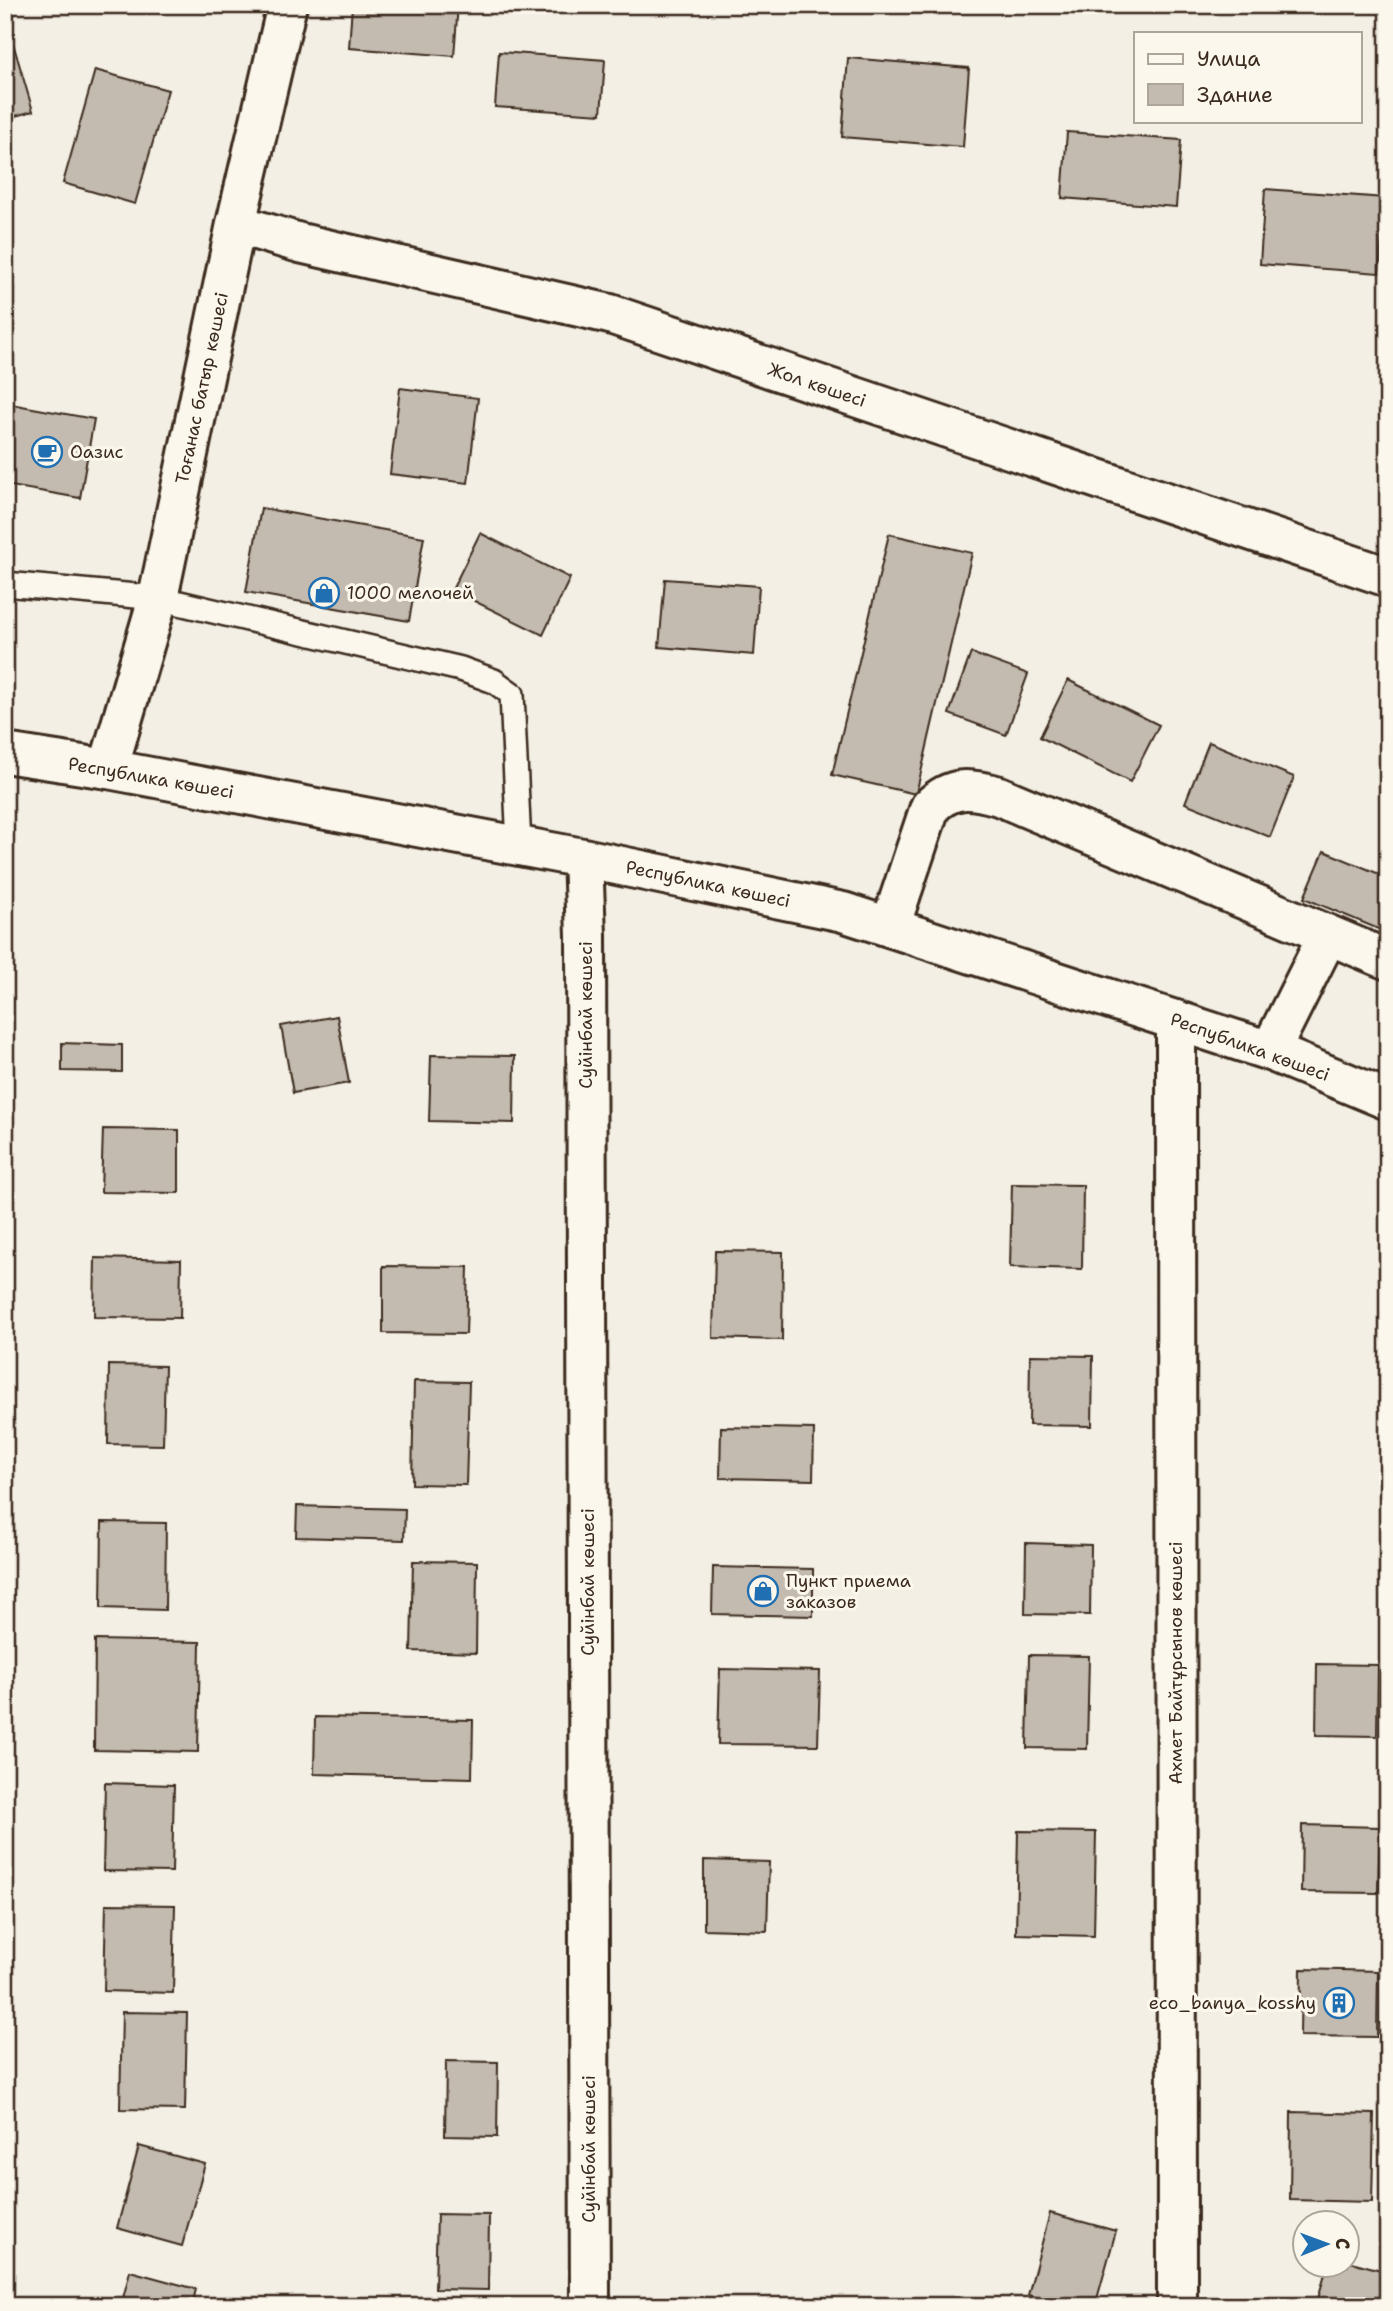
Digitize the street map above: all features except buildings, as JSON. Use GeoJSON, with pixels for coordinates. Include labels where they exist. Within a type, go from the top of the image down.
{"type":"FeatureCollection","features":[{"type":"Feature","properties":{"kind":"street","name":"Тоғанас батыр көшесі"},"geometry":{"type":"LineString","coordinates":[[108,769],[158,598],[236,224],[287,5]]}},
{"type":"Feature","properties":{"kind":"street","name":"Жол көшесі"},"geometry":{"type":"LineString","coordinates":[[236,224],[300,243],[610,314],[1388,577]]}},
{"type":"Feature","properties":{"kind":"street","name":"Республика көшесі"},"geometry":{"type":"LineString","coordinates":[[5,753],[108,769],[583,858],[843,912],[1270,1051],[1388,1100]]}},
{"type":"Feature","properties":{"kind":"street"},"geometry":{"type":"LineString","coordinates":[[890,927],[930,807],[942,796],[973,789],[999,796],[1388,960]]}},
{"type":"Feature","properties":{"kind":"street","name":"Суйінбай көшесі"},"geometry":{"type":"LineString","coordinates":[[583,858],[586,963],[590,2306]]}},
{"type":"Feature","properties":{"kind":"street"},"geometry":{"type":"LineString","coordinates":[[1270,1051],[1328,935]]}},
{"type":"Feature","properties":{"kind":"street","name":"Ахмет Байтұрсынов көшесі"},"geometry":{"type":"LineString","coordinates":[[1176,1020],[1177,2306]]}},
{"type":"Feature","properties":{"kind":"lane"},"geometry":{"type":"LineString","coordinates":[[5,584],[158,598],[461,669],[494,681],[512,694],[519,846]]}},
{"type":"Feature","properties":{"kind":"place","name":"Оазис"},"geometry":{"type":"Point","coordinates":[47,452]}},
{"type":"Feature","properties":{"kind":"place","name":"1000 мелочей"},"geometry":{"type":"Point","coordinates":[324,593]}},
{"type":"Feature","properties":{"kind":"place","name":"Пункт приема заказов"},"geometry":{"type":"Point","coordinates":[763,1591]}},
{"type":"Feature","properties":{"kind":"place","name":"eco_banya_kosshy"},"geometry":{"type":"Point","coordinates":[1339,2003]}}]}
